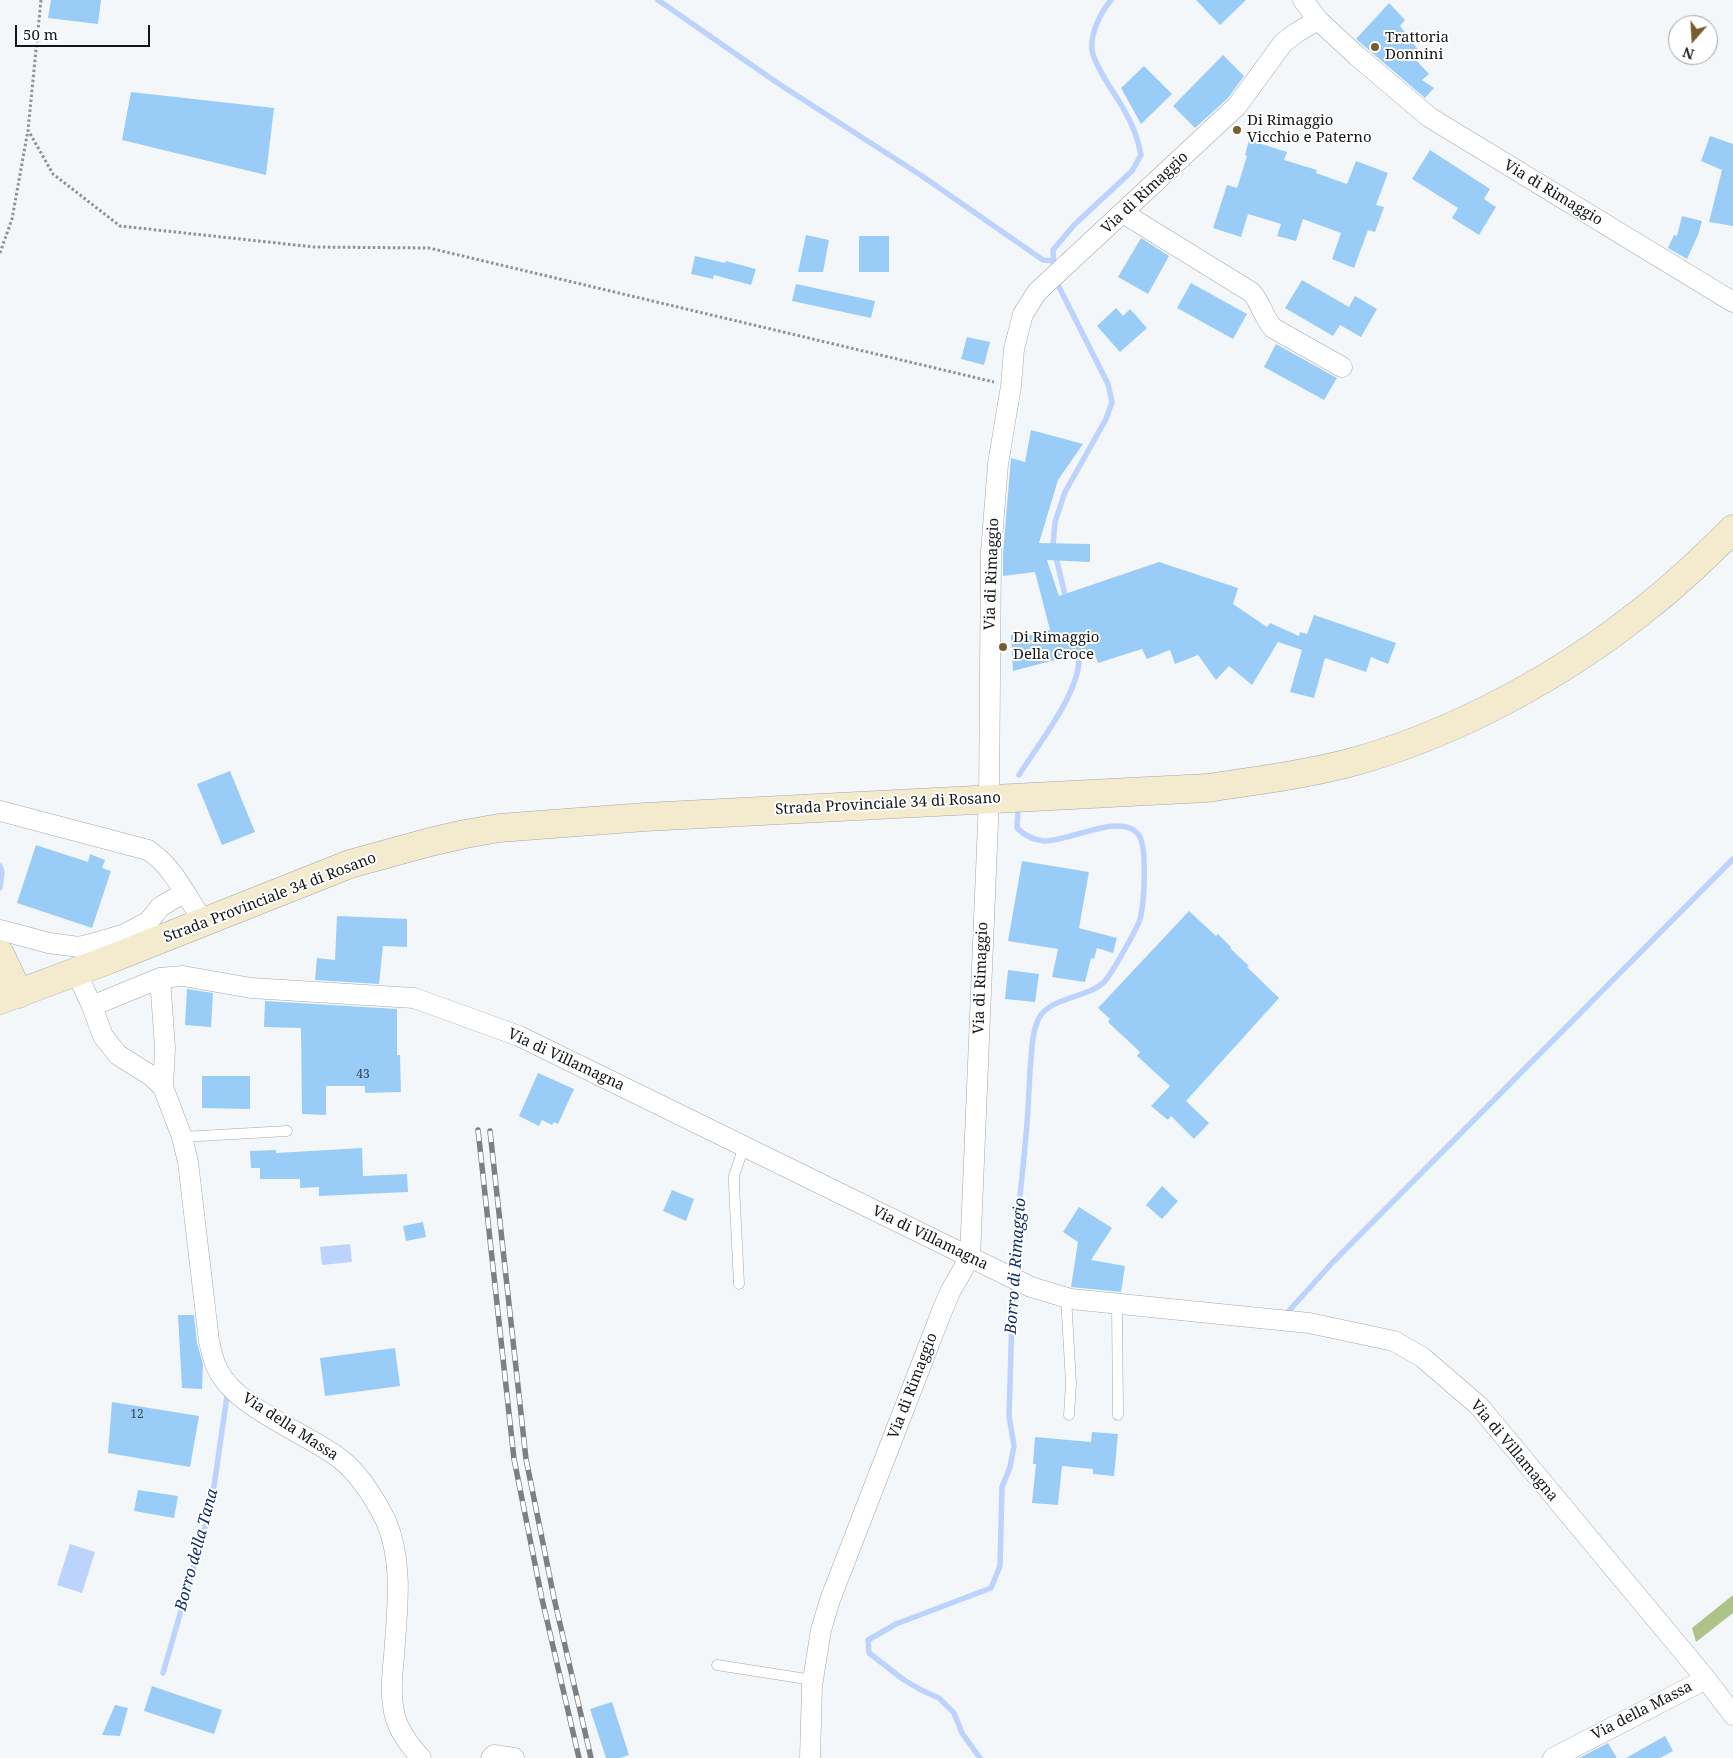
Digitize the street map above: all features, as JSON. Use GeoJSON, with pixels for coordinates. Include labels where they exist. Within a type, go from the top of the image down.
{"type":"FeatureCollection","features":[{"type":"Feature","properties":{"kind":"main road","name":"Strada Provinciale 34 di Rosano"},"geometry":{"type":"LineString","coordinates":[[10,997],[350,864],[466,834],[499,828],[635,818],[1207,788],[1291,775],[1348,763],[1445,730],[1521,692],[1552,674],[1645,610],[1733,529]]}},
{"type":"Feature","properties":{"kind":"main road"},"geometry":{"type":"LineString","coordinates":[[0,954],[10,997]]}},
{"type":"Feature","properties":{"kind":"street"},"geometry":{"type":"LineString","coordinates":[[1303,0],[1318,20]]}},
{"type":"Feature","properties":{"kind":"street","name":"Via di Rimaggio"},"geometry":{"type":"LineString","coordinates":[[810,1758],[813,1680],[821,1630],[830,1600],[942,1311],[950,1292],[970,1257],[995,798],[991,552],[998,464],[1011,386],[1014,349],[1023,314],[1037,292],[1237,106],[1283,43],[1318,20],[1429,117],[1733,302]]}},
{"type":"Feature","properties":{"kind":"street"},"geometry":{"type":"LineString","coordinates":[[1123,213],[1251,292],[1257,298],[1266,319],[1273,328],[1342,367]]}},
{"type":"Feature","properties":{"kind":"street"},"geometry":{"type":"LineString","coordinates":[[0,811],[148,850],[169,866],[204,922]]}},
{"type":"Feature","properties":{"kind":"street"},"geometry":{"type":"LineString","coordinates":[[0,930],[49,943],[85,946],[125,934],[149,921],[160,907],[185,892]]}},
{"type":"Feature","properties":{"kind":"street"},"geometry":{"type":"LineString","coordinates":[[76,972],[92,1006],[102,1036],[118,1055],[150,1075],[164,1087]]}},
{"type":"Feature","properties":{"kind":"street","name":"Via di Villamagna"},"geometry":{"type":"LineString","coordinates":[[92,1006],[160,978],[183,976],[251,988],[414,998],[519,1036],[1031,1287],[1066,1298],[1309,1323],[1394,1341],[1422,1357],[1479,1406],[1706,1679],[1733,1715]]}},
{"type":"Feature","properties":{"kind":"street","name":"Via della Massa"},"geometry":{"type":"LineString","coordinates":[[160,978],[165,1048],[164,1087],[182,1137],[191,1176],[209,1340],[218,1370],[236,1392],[259,1410],[318,1443],[344,1462],[366,1489],[386,1522],[392,1541],[397,1573],[397,1612],[392,1684],[395,1717],[403,1735],[421,1758]]}},
{"type":"Feature","properties":{"kind":"street","name":"Via della Massa"},"geometry":{"type":"LineString","coordinates":[[1553,1758],[1706,1679]]}},
{"type":"Feature","properties":{"kind":"street"},"geometry":{"type":"LineString","coordinates":[[491,1758],[494,1756],[514,1758]]}},
{"type":"Feature","properties":{"kind":"lane"},"geometry":{"type":"LineString","coordinates":[[182,1137],[287,1130]]}},
{"type":"Feature","properties":{"kind":"lane"},"geometry":{"type":"LineString","coordinates":[[739,1284],[734,1176],[744,1146]]}},
{"type":"Feature","properties":{"kind":"lane"},"geometry":{"type":"LineString","coordinates":[[1066,1298],[1071,1383],[1068,1415]]}},
{"type":"Feature","properties":{"kind":"lane"},"geometry":{"type":"LineString","coordinates":[[1117,1304],[1118,1415]]}},
{"type":"Feature","properties":{"kind":"lane"},"geometry":{"type":"LineString","coordinates":[[717,1665],[813,1680]]}},
{"type":"Feature","properties":{"kind":"path"},"geometry":{"type":"LineString","coordinates":[[0,253],[12,219],[28,130],[40,0]]}},
{"type":"Feature","properties":{"kind":"path"},"geometry":{"type":"LineString","coordinates":[[28,130],[53,174],[120,226],[314,247],[429,248],[1011,386]]}},
{"type":"Feature","properties":{"kind":"green space"},"geometry":{"type":"Polygon","coordinates":[[[1733,1595],[1733,1613],[1696,1642],[1692,1628],[1733,1595]]]}},
{"type":"Feature","properties":{"kind":"water"},"geometry":{"type":"Polygon","coordinates":[[[350,1244],[352,1262],[322,1265],[320,1247],[350,1244]]]}},
{"type":"Feature","properties":{"kind":"water"},"geometry":{"type":"Polygon","coordinates":[[[70,1544],[95,1552],[82,1593],[57,1585],[70,1544]]]}},
{"type":"Feature","properties":{"kind":"building"},"geometry":{"type":"Polygon","coordinates":[[[51,0],[101,0],[98,24],[48,18],[51,0]]]}},
{"type":"Feature","properties":{"kind":"building"},"geometry":{"type":"Polygon","coordinates":[[[1196,0],[1246,0],[1220,25],[1196,0]]]}},
{"type":"Feature","properties":{"kind":"building"},"geometry":{"type":"Polygon","coordinates":[[[1389,3],[1405,20],[1400,26],[1423,56],[1416,60],[1429,74],[1422,80],[1434,88],[1425,98],[1356,39],[1389,3]]]}},
{"type":"Feature","properties":{"kind":"building"},"geometry":{"type":"Polygon","coordinates":[[[1223,55],[1244,76],[1228,98],[1195,128],[1173,106],[1223,55]]]}},
{"type":"Feature","properties":{"kind":"building"},"geometry":{"type":"Polygon","coordinates":[[[1144,66],[1172,94],[1141,124],[1121,88],[1144,66]]]}},
{"type":"Feature","properties":{"kind":"building"},"geometry":{"type":"Polygon","coordinates":[[[131,92],[274,108],[266,175],[122,140],[131,92]]]}},
{"type":"Feature","properties":{"kind":"building"},"geometry":{"type":"Polygon","coordinates":[[[1710,136],[1733,144],[1733,226],[1709,222],[1722,170],[1701,161],[1710,136]]]}},
{"type":"Feature","properties":{"kind":"building"},"geometry":{"type":"Polygon","coordinates":[[[1249,140],[1287,152],[1284,160],[1317,170],[1316,173],[1347,184],[1356,161],[1388,173],[1376,205],[1384,207],[1375,232],[1368,230],[1354,268],[1332,259],[1341,233],[1303,219],[1296,241],[1277,236],[1281,224],[1248,214],[1241,237],[1213,228],[1227,185],[1237,188],[1247,156],[1245,155],[1249,140]]]}},
{"type":"Feature","properties":{"kind":"building"},"geometry":{"type":"Polygon","coordinates":[[[1430,150],[1490,189],[1484,199],[1496,207],[1479,235],[1452,218],[1458,208],[1412,179],[1430,150]]]}},
{"type":"Feature","properties":{"kind":"building"},"geometry":{"type":"Polygon","coordinates":[[[1682,216],[1702,221],[1687,259],[1668,248],[1674,235],[1677,236],[1682,216]]]}},
{"type":"Feature","properties":{"kind":"building"},"geometry":{"type":"Polygon","coordinates":[[[806,235],[829,240],[823,272],[798,272],[806,235]]]}},
{"type":"Feature","properties":{"kind":"building"},"geometry":{"type":"Polygon","coordinates":[[[859,236],[889,236],[889,272],[859,272],[859,236]]]}},
{"type":"Feature","properties":{"kind":"building"},"geometry":{"type":"Polygon","coordinates":[[[1141,238],[1169,256],[1148,294],[1118,277],[1141,238]]]}},
{"type":"Feature","properties":{"kind":"building"},"geometry":{"type":"Polygon","coordinates":[[[695,256],[725,263],[726,261],[756,269],[751,285],[714,275],[713,279],[691,274],[695,256]]]}},
{"type":"Feature","properties":{"kind":"building"},"geometry":{"type":"Polygon","coordinates":[[[1302,280],[1349,307],[1355,296],[1377,309],[1361,337],[1340,325],[1333,336],[1285,308],[1302,280]]]}},
{"type":"Feature","properties":{"kind":"building"},"geometry":{"type":"Polygon","coordinates":[[[1191,283],[1247,314],[1233,339],[1177,308],[1191,283]]]}},
{"type":"Feature","properties":{"kind":"building"},"geometry":{"type":"Polygon","coordinates":[[[796,284],[875,301],[871,318],[792,301],[796,284]]]}},
{"type":"Feature","properties":{"kind":"building"},"geometry":{"type":"Polygon","coordinates":[[[1116,308],[1123,316],[1130,309],[1147,328],[1120,352],[1097,326],[1116,308]]]}},
{"type":"Feature","properties":{"kind":"building"},"geometry":{"type":"Polygon","coordinates":[[[967,337],[990,342],[984,365],[961,359],[967,337]]]}},
{"type":"Feature","properties":{"kind":"building"},"geometry":{"type":"Polygon","coordinates":[[[1276,344],[1337,378],[1324,400],[1264,367],[1276,344]]]}},
{"type":"Feature","properties":{"kind":"building"},"geometry":{"type":"Polygon","coordinates":[[[1031,430],[1083,444],[1058,480],[1039,543],[1090,544],[1090,562],[1047,560],[1059,596],[1159,562],[1238,588],[1233,604],[1267,627],[1270,623],[1299,636],[1300,632],[1307,634],[1314,615],[1396,643],[1388,664],[1371,657],[1366,672],[1325,658],[1314,698],[1290,692],[1302,650],[1278,642],[1252,685],[1229,666],[1216,680],[1198,655],[1175,664],[1170,650],[1147,659],[1142,649],[1098,663],[1093,650],[1013,671],[1011,635],[1024,637],[1050,630],[1035,572],[1003,576],[1003,553],[1011,458],[1025,462],[1031,430]]]}},
{"type":"Feature","properties":{"kind":"building"},"geometry":{"type":"Polygon","coordinates":[[[230,771],[255,832],[222,845],[197,784],[230,771]]]}},
{"type":"Feature","properties":{"kind":"building"},"geometry":{"type":"Polygon","coordinates":[[[36,845],[88,862],[90,854],[105,860],[102,868],[111,871],[92,928],[17,903],[36,845]]]}},
{"type":"Feature","properties":{"kind":"building"},"geometry":{"type":"Polygon","coordinates":[[[1022,861],[1089,872],[1079,928],[1117,938],[1113,953],[1097,948],[1094,959],[1091,958],[1085,982],[1052,977],[1058,949],[1008,941],[1022,861]]]}},
{"type":"Feature","properties":{"kind":"building"},"geometry":{"type":"Polygon","coordinates":[[[1189,911],[1216,936],[1218,934],[1249,966],[1247,967],[1279,998],[1186,1101],[1209,1123],[1194,1139],[1171,1116],[1168,1120],[1151,1106],[1170,1086],[1137,1056],[1140,1052],[1108,1022],[1110,1019],[1098,1008],[1189,911]]]}},
{"type":"Feature","properties":{"kind":"building"},"geometry":{"type":"Polygon","coordinates":[[[337,916],[407,919],[407,947],[383,946],[379,984],[315,980],[317,958],[335,960],[337,916]]]}},
{"type":"Feature","properties":{"kind":"building"},"geometry":{"type":"Polygon","coordinates":[[[1008,970],[1039,974],[1035,1002],[1005,999],[1008,970]]]}},
{"type":"Feature","properties":{"kind":"building"},"geometry":{"type":"Polygon","coordinates":[[[187,989],[213,993],[211,1027],[185,1025],[187,989]]]}},
{"type":"Feature","properties":{"kind":"building"},"geometry":{"type":"Polygon","coordinates":[[[265,1001],[397,1009],[397,1055],[400,1055],[401,1092],[365,1093],[365,1086],[326,1086],[326,1115],[302,1114],[301,1028],[264,1027],[265,1001]]]}},
{"type":"Feature","properties":{"kind":"building"},"geometry":{"type":"Polygon","coordinates":[[[538,1073],[574,1089],[558,1124],[554,1122],[552,1125],[542,1120],[539,1126],[519,1116],[538,1073]]]}},
{"type":"Feature","properties":{"kind":"building"},"geometry":{"type":"Polygon","coordinates":[[[202,1076],[250,1076],[250,1109],[202,1108],[202,1076]]]}},
{"type":"Feature","properties":{"kind":"building"},"geometry":{"type":"Polygon","coordinates":[[[362,1148],[363,1176],[407,1174],[408,1192],[319,1196],[319,1187],[300,1188],[300,1179],[260,1179],[260,1168],[251,1168],[250,1151],[276,1150],[276,1153],[362,1148]]]}},
{"type":"Feature","properties":{"kind":"building"},"geometry":{"type":"Polygon","coordinates":[[[1162,1186],[1178,1201],[1162,1219],[1146,1205],[1162,1186]]]}},
{"type":"Feature","properties":{"kind":"building"},"geometry":{"type":"Polygon","coordinates":[[[672,1190],[694,1199],[686,1221],[663,1211],[672,1190]]]}},
{"type":"Feature","properties":{"kind":"building"},"geometry":{"type":"Polygon","coordinates":[[[1079,1207],[1112,1228],[1091,1260],[1125,1266],[1121,1292],[1071,1287],[1078,1242],[1063,1232],[1079,1207]]]}},
{"type":"Feature","properties":{"kind":"building"},"geometry":{"type":"Polygon","coordinates":[[[423,1222],[426,1237],[406,1241],[403,1226],[423,1222]]]}},
{"type":"Feature","properties":{"kind":"building"},"geometry":{"type":"Polygon","coordinates":[[[178,1315],[194,1315],[197,1343],[203,1364],[202,1389],[182,1388],[178,1315]]]}},
{"type":"Feature","properties":{"kind":"building"},"geometry":{"type":"Polygon","coordinates":[[[395,1348],[400,1386],[325,1396],[320,1358],[395,1348]]]}},
{"type":"Feature","properties":{"kind":"building"},"geometry":{"type":"Polygon","coordinates":[[[112,1402],[199,1416],[190,1467],[108,1453],[112,1402]]]}},
{"type":"Feature","properties":{"kind":"building"},"geometry":{"type":"Polygon","coordinates":[[[1092,1432],[1118,1434],[1114,1476],[1093,1474],[1093,1469],[1062,1466],[1058,1505],[1032,1503],[1036,1464],[1033,1464],[1035,1437],[1091,1442],[1092,1432]]]}},
{"type":"Feature","properties":{"kind":"building"},"geometry":{"type":"Polygon","coordinates":[[[138,1490],[178,1496],[174,1518],[134,1511],[138,1490]]]}},
{"type":"Feature","properties":{"kind":"building"},"geometry":{"type":"Polygon","coordinates":[[[152,1686],[222,1710],[214,1734],[144,1711],[152,1686]]]}},
{"type":"Feature","properties":{"kind":"building"},"geometry":{"type":"Polygon","coordinates":[[[612,1702],[629,1755],[620,1758],[606,1758],[590,1709],[612,1702]]]}},
{"type":"Feature","properties":{"kind":"building"},"geometry":{"type":"Polygon","coordinates":[[[115,1705],[128,1708],[120,1736],[102,1735],[115,1705]]]}},
{"type":"Feature","properties":{"kind":"building"},"geometry":{"type":"Polygon","coordinates":[[[1665,1736],[1673,1751],[1660,1758],[1626,1758],[1665,1736]]]}},
{"type":"Feature","properties":{"kind":"building"},"geometry":{"type":"Polygon","coordinates":[[[1608,1743],[1617,1758],[1579,1758],[1608,1743]]]}},
{"type":"Feature","properties":{"kind":"waterway"},"geometry":{"type":"LineString","coordinates":[[658,0],[779,84],[922,176],[1043,260],[1053,261]]}},
{"type":"Feature","properties":{"kind":"waterway","name":"Borro di Rimaggio"},"geometry":{"type":"LineString","coordinates":[[1054,270],[1053,250],[1074,225],[1132,171],[1141,155],[1132,125],[1101,71],[1092,50],[1097,23],[1111,0]]}},
{"type":"Feature","properties":{"kind":"waterway","name":"Borro di Rimaggio"},"geometry":{"type":"LineString","coordinates":[[1055,279],[1108,384],[1112,402],[1106,419],[1065,492],[1055,522],[1053,545],[1066,599]]}},
{"type":"Feature","properties":{"kind":"waterway","name":"Borro di Rimaggio"},"geometry":{"type":"LineString","coordinates":[[1019,775],[1049,731],[1069,696],[1076,678],[1079,662],[1078,647]]}},
{"type":"Feature","properties":{"kind":"waterway","name":"Borro di Rimaggio"},"geometry":{"type":"LineString","coordinates":[[1013,1274],[1027,1127],[1033,1037],[1036,1024],[1044,1011],[1060,1002],[1097,987],[1107,978],[1118,962],[1140,919],[1144,875],[1141,840],[1138,834],[1130,828],[1120,826],[1107,827],[1044,841],[1029,837],[1017,828],[1018,810]]}},
{"type":"Feature","properties":{"kind":"waterway"},"geometry":{"type":"LineString","coordinates":[[1283,1313],[1287,1313],[1332,1263],[1733,859]]}},
{"type":"Feature","properties":{"kind":"waterway","name":"Borro della Tana"},"geometry":{"type":"LineString","coordinates":[[0,866],[2,872],[0,888]]}},
{"type":"Feature","properties":{"kind":"waterway","name":"Borro di Rimaggio"},"geometry":{"type":"LineString","coordinates":[[980,1758],[962,1733],[954,1713],[939,1698],[904,1680],[869,1653],[868,1640],[896,1624],[991,1588],[1000,1566],[1002,1487],[1010,1467],[1014,1446],[1009,1416],[1013,1284]]}},
{"type":"Feature","properties":{"kind":"waterway","name":"Borro della Tana"},"geometry":{"type":"LineString","coordinates":[[163,1673],[211,1507],[227,1396]]}},
{"type":"Feature","properties":{"kind":"railway"},"geometry":{"type":"LineString","coordinates":[[478,1130],[514,1459],[542,1599],[579,1758]]}},
{"type":"Feature","properties":{"kind":"railway"},"geometry":{"type":"LineString","coordinates":[[490,1131],[526,1459],[554,1598],[591,1758]]}},
{"type":"Feature","properties":{"kind":"place","name":"Trattoria Donnini"},"geometry":{"type":"Point","coordinates":[1375,47]}},
{"type":"Feature","properties":{"kind":"place","name":"Di Rimaggio Vicchio e Paterno"},"geometry":{"type":"Point","coordinates":[1237,130]}},
{"type":"Feature","properties":{"kind":"place","name":"Di Rimaggio Della Croce"},"geometry":{"type":"Point","coordinates":[1003,647]}}]}
